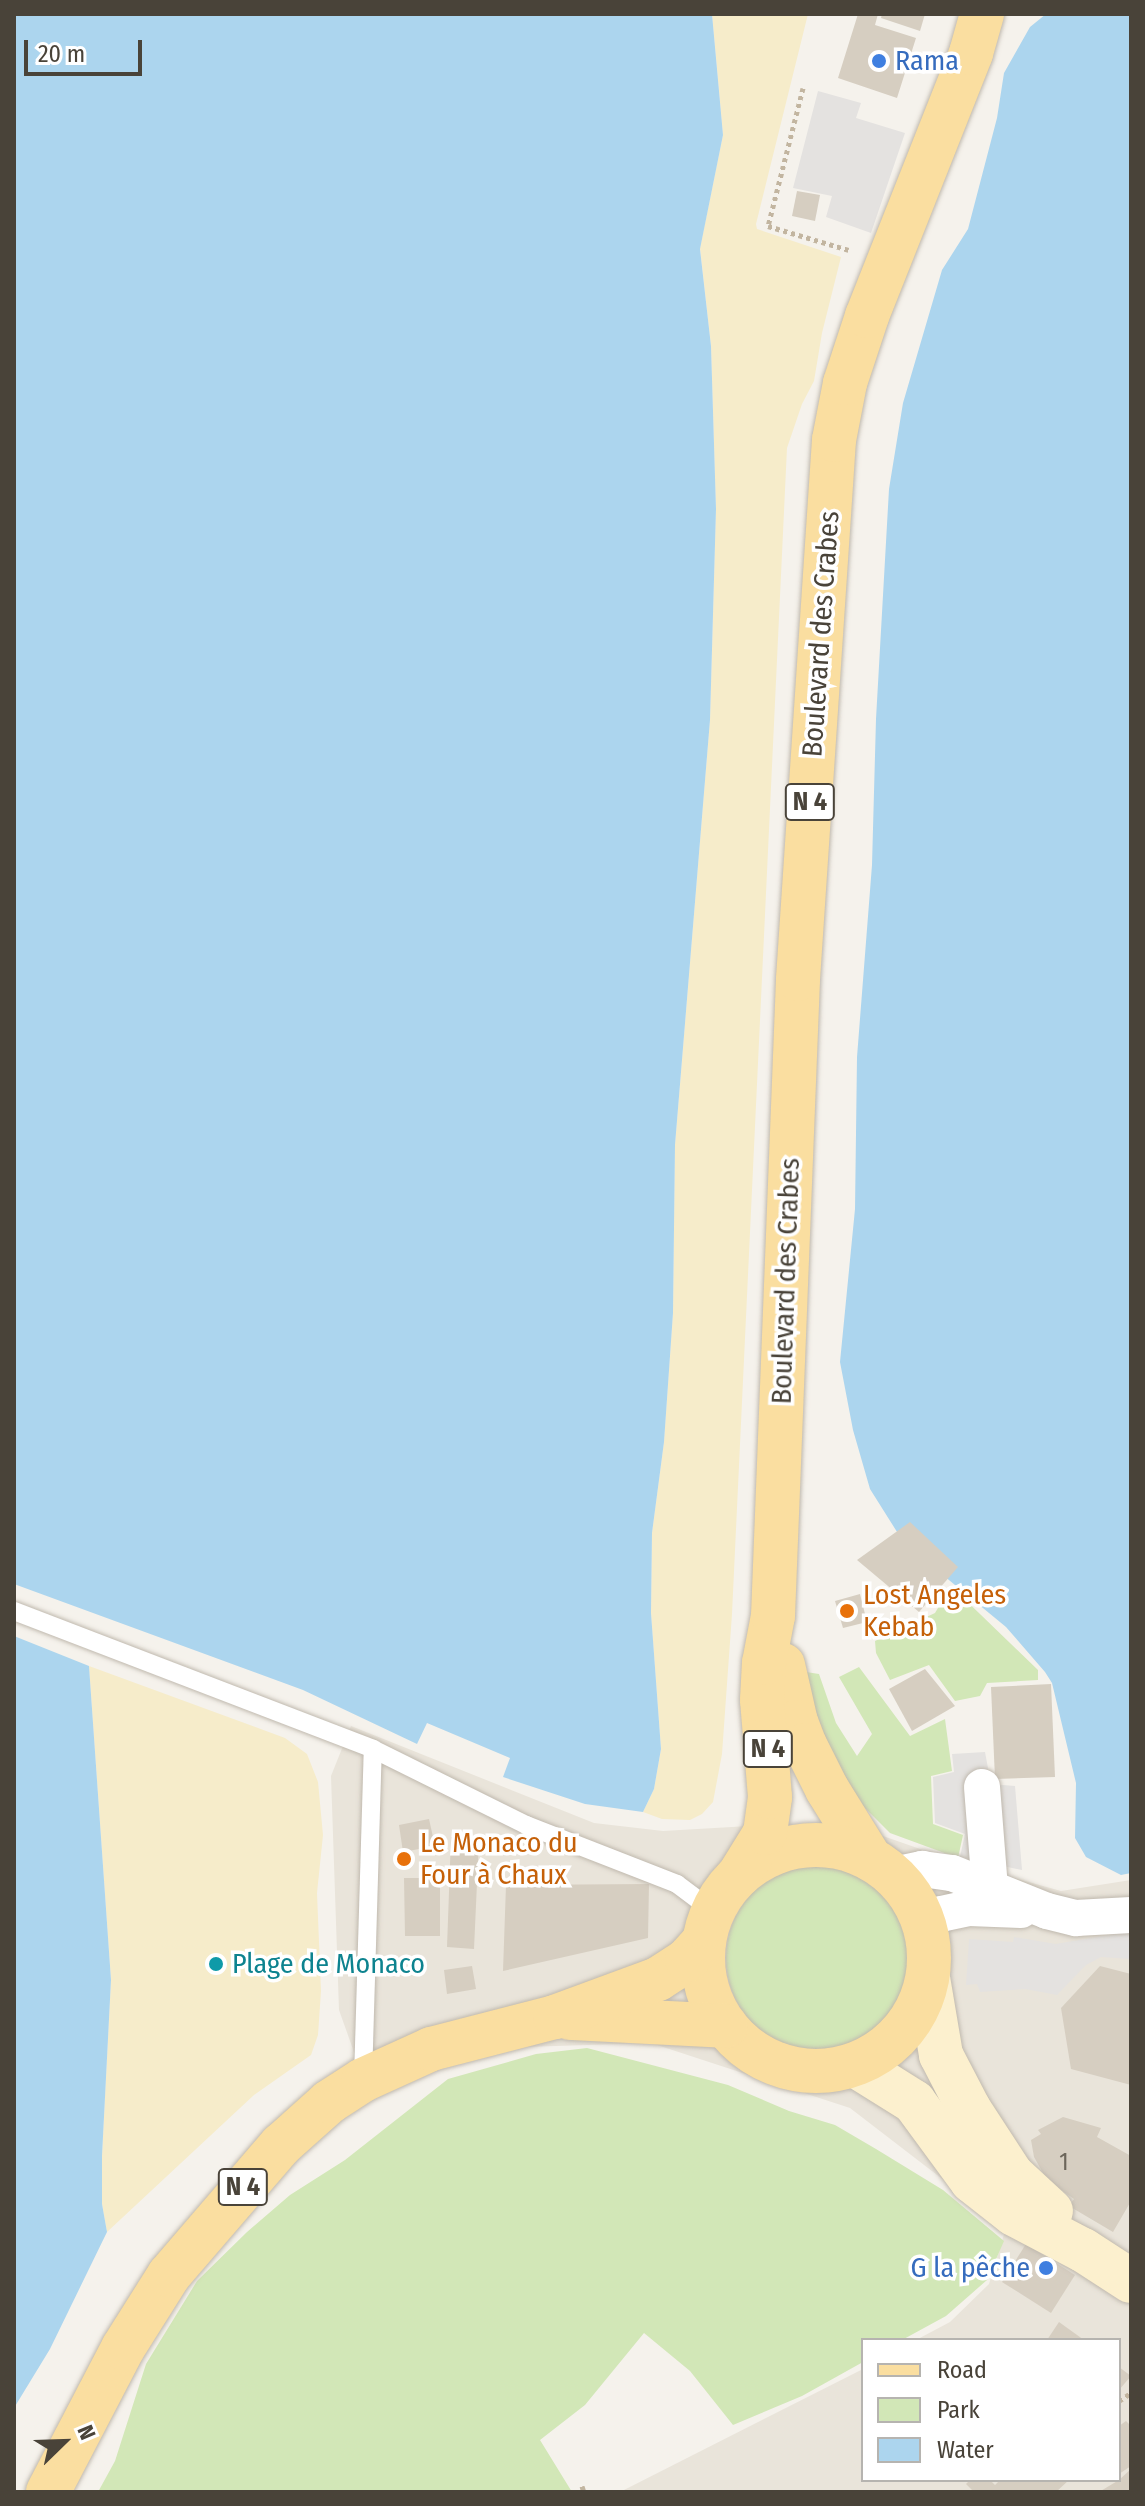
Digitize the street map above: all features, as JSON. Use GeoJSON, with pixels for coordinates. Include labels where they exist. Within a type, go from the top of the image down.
{"type":"FeatureCollection","features":[{"type":"Feature","properties":{"kind":"main road","name":"Boulevard des Crabes"},"geometry":{"type":"LineString","coordinates":[[739,1875],[765,1833],[770,1797],[762,1700],[764,1663],[773,1616],[798,979],[834,440],[845,383],[867,316],[971,53],[982,14]]}},
{"type":"Feature","properties":{"kind":"main road","name":"Boulevard des Crabes"},"geometry":{"type":"LineString","coordinates":[[773,1616],[796,1722],[827,1789],[882,1866]]}},
{"type":"Feature","properties":{"kind":"main road"},"geometry":{"type":"LineString","coordinates":[[928,1978],[919,2006],[904,2032],[881,2052],[855,2065],[812,2071],[770,2062],[746,2047],[726,2026],[711,2000],[704,1971],[709,1926],[739,1875],[761,1858],[801,1846],[843,1847],[882,1866],[912,1897],[924,1923],[930,1950],[928,1978],[941,2055],[969,2109],[1012,2175],[1047,2206],[1083,2250]]}},
{"type":"Feature","properties":{"kind":"main road","name":"N 4"},"geometry":{"type":"LineString","coordinates":[[48,2492],[123,2348],[169,2275],[281,2145],[329,2102],[363,2080],[431,2049],[555,2017],[658,1979],[687,1960],[709,1926]]}},
{"type":"Feature","properties":{"kind":"main road","name":"N 4"},"geometry":{"type":"LineString","coordinates":[[555,2017],[726,2026]]}},
{"type":"Feature","properties":{"kind":"main road"},"geometry":{"type":"LineString","coordinates":[[855,2065],[914,2102],[972,2181],[1014,2214],[1083,2250],[1131,2281]]}},
{"type":"Feature","properties":{"kind":"street"},"geometry":{"type":"LineString","coordinates":[[982,1787],[990,1889]]}},
{"type":"Feature","properties":{"kind":"street"},"geometry":{"type":"LineString","coordinates":[[882,1866],[952,1873],[1047,1911],[1076,1918],[1131,1915]]}},
{"type":"Feature","properties":{"kind":"street"},"geometry":{"type":"LineString","coordinates":[[924,1923],[941,1914],[969,1908],[1047,1911]]}},
{"type":"Feature","properties":{"kind":"lane"},"geometry":{"type":"LineString","coordinates":[[14,1611],[373,1749],[526,1825],[677,1884],[709,1926]]}},
{"type":"Feature","properties":{"kind":"lane"},"geometry":{"type":"LineString","coordinates":[[363,2080],[373,1749]]}},
{"type":"Feature","properties":{"kind":"path"},"geometry":{"type":"LineString","coordinates":[[803,88],[768,226],[857,252]]}},
{"type":"Feature","properties":{"kind":"shaded area"},"geometry":{"type":"Polygon","coordinates":[[[818,91],[861,103],[856,118],[905,133],[871,233],[826,217],[832,196],[793,188],[818,91]]]}},
{"type":"Feature","properties":{"kind":"shaded area"},"geometry":{"type":"Polygon","coordinates":[[[351,1726],[594,1823],[663,1831],[749,1826],[883,1836],[963,1864],[1061,1891],[1131,1880],[1131,2492],[620,2492],[861,2370],[861,2482],[1121,2482],[1121,2338],[920,2338],[950,2322],[989,2284],[1006,2228],[850,2108],[651,2043],[495,2048],[370,2097],[339,2010],[331,1776],[351,1726]]]}},
{"type":"Feature","properties":{"kind":"shaded area"},"geometry":{"type":"Polygon","coordinates":[[[985,1752],[991,1784],[1015,1786],[1022,1870],[960,1857],[965,1834],[935,1823],[933,1777],[954,1772],[952,1754],[985,1752]]]}},
{"type":"Feature","properties":{"kind":"shaded area"},"geometry":{"type":"Polygon","coordinates":[[[1131,1931],[1131,1959],[1101,1957],[1086,1965],[1057,1995],[1025,1989],[980,1992],[977,1984],[966,1985],[969,1939],[1013,1942],[1014,1937],[1056,1944],[1131,1931]]]}},
{"type":"Feature","properties":{"kind":"green space"},"geometry":{"type":"Polygon","coordinates":[[[951,1586],[1038,1670],[1038,1680],[987,1683],[980,1696],[955,1701],[929,1665],[890,1680],[876,1653],[875,1641],[935,1613],[951,1586]]]}},
{"type":"Feature","properties":{"kind":"green space"},"geometry":{"type":"Polygon","coordinates":[[[859,1667],[910,1736],[945,1719],[952,1771],[931,1776],[933,1824],[963,1835],[958,1858],[890,1833],[851,1794],[821,1736],[806,1672],[819,1674],[836,1723],[857,1756],[872,1734],[839,1677],[859,1667]]]}},
{"type":"Feature","properties":{"kind":"green space"},"geometry":{"type":"Polygon","coordinates":[[[820,1864],[856,1871],[887,1891],[907,1922],[914,1958],[907,1994],[887,2025],[856,2045],[820,2052],[784,2045],[753,2025],[733,1994],[726,1958],[733,1922],[753,1891],[784,1871],[820,1864]]]}},
{"type":"Feature","properties":{"kind":"green space"},"geometry":{"type":"Polygon","coordinates":[[[587,2048],[728,2085],[789,2111],[835,2125],[943,2190],[1004,2241],[987,2280],[946,2316],[906,2338],[861,2338],[861,2363],[802,2396],[733,2425],[690,2371],[644,2333],[585,2405],[540,2440],[572,2492],[98,2492],[115,2461],[146,2364],[197,2281],[290,2195],[345,2160],[448,2079],[536,2054],[587,2048]]]}},
{"type":"Feature","properties":{"kind":"sand"},"geometry":{"type":"Polygon","coordinates":[[[712,14],[808,14],[756,224],[757,229],[841,257],[814,381],[802,404],[787,448],[732,1614],[722,1754],[713,1802],[702,1814],[690,1820],[662,1819],[643,1812],[654,1789],[661,1749],[651,1613],[652,1533],[664,1442],[673,1313],[675,1145],[710,720],[716,509],[711,346],[700,248],[723,135],[712,14]]]}},
{"type":"Feature","properties":{"kind":"sand","name":"Plage de Monaco"},"geometry":{"type":"Polygon","coordinates":[[[89,1666],[285,1738],[307,1754],[318,1782],[323,1835],[317,1893],[321,1991],[318,2035],[311,2055],[254,2095],[107,2232],[102,2204],[102,2156],[111,1980],[89,1666]]]}},
{"type":"Feature","properties":{"kind":"water"},"geometry":{"type":"Polygon","coordinates":[[[14,14],[712,14],[723,135],[700,249],[711,346],[716,509],[710,720],[675,1145],[673,1313],[664,1442],[652,1533],[651,1613],[661,1749],[654,1789],[643,1812],[585,1804],[503,1777],[510,1758],[427,1723],[417,1744],[303,1690],[14,1584],[14,14]]]}},
{"type":"Feature","properties":{"kind":"water"},"geometry":{"type":"Polygon","coordinates":[[[1046,14],[1131,14],[1131,1873],[1121,1875],[1086,1857],[1075,1838],[1076,1783],[1052,1683],[1045,1672],[1006,1627],[904,1543],[870,1489],[853,1430],[840,1362],[855,1209],[857,1057],[872,865],[876,719],[889,489],[903,403],[942,270],[968,229],[997,118],[1004,73],[1030,27],[1046,14]]]}},
{"type":"Feature","properties":{"kind":"water"},"geometry":{"type":"Polygon","coordinates":[[[14,1636],[89,1666],[111,1980],[102,2156],[102,2204],[107,2232],[50,2349],[14,2408],[14,1636]]]}},
{"type":"Feature","properties":{"kind":"building"},"geometry":{"type":"Polygon","coordinates":[[[858,14],[878,14],[875,25],[916,38],[897,98],[838,78],[858,14]]]}},
{"type":"Feature","properties":{"kind":"building"},"geometry":{"type":"Polygon","coordinates":[[[882,14],[925,14],[920,31],[881,18],[882,14]]]}},
{"type":"Feature","properties":{"kind":"building"},"geometry":{"type":"Polygon","coordinates":[[[797,191],[820,195],[815,221],[792,216],[797,191]]]}},
{"type":"Feature","properties":{"kind":"building"},"geometry":{"type":"Polygon","coordinates":[[[910,1522],[958,1567],[919,1612],[857,1560],[910,1522]]]}},
{"type":"Feature","properties":{"kind":"building"},"geometry":{"type":"Polygon","coordinates":[[[860,1594],[867,1622],[843,1628],[835,1601],[860,1594]]]}},
{"type":"Feature","properties":{"kind":"building"},"geometry":{"type":"Polygon","coordinates":[[[925,1669],[955,1706],[912,1731],[889,1689],[925,1669]]]}},
{"type":"Feature","properties":{"kind":"building"},"geometry":{"type":"Polygon","coordinates":[[[1051,1684],[1055,1777],[995,1779],[991,1687],[1051,1684]]]}},
{"type":"Feature","properties":{"kind":"building"},"geometry":{"type":"Polygon","coordinates":[[[429,1819],[435,1846],[403,1852],[399,1825],[429,1819]]]}},
{"type":"Feature","properties":{"kind":"building"},"geometry":{"type":"Polygon","coordinates":[[[451,1837],[479,1839],[474,1949],[447,1947],[451,1837]]]}},
{"type":"Feature","properties":{"kind":"building"},"geometry":{"type":"Polygon","coordinates":[[[404,1878],[440,1878],[440,1936],[405,1936],[404,1878]]]}},
{"type":"Feature","properties":{"kind":"building"},"geometry":{"type":"Polygon","coordinates":[[[649,1884],[648,1938],[503,1971],[506,1885],[649,1884]]]}},
{"type":"Feature","properties":{"kind":"building"},"geometry":{"type":"Polygon","coordinates":[[[472,1966],[476,1989],[447,1994],[444,1970],[472,1966]]]}},
{"type":"Feature","properties":{"kind":"building"},"geometry":{"type":"Polygon","coordinates":[[[1100,1966],[1131,1974],[1131,2085],[1071,2069],[1061,2008],[1100,1966]]]}},
{"type":"Feature","properties":{"kind":"building"},"geometry":{"type":"Polygon","coordinates":[[[1063,2117],[1101,2128],[1097,2137],[1131,2156],[1131,2201],[1113,2232],[1069,2206],[1074,2199],[1047,2180],[1034,2157],[1031,2140],[1041,2134],[1038,2130],[1063,2117]]]}},
{"type":"Feature","properties":{"kind":"building"},"geometry":{"type":"Polygon","coordinates":[[[1026,2244],[1075,2275],[1051,2313],[1002,2282],[1026,2244]]]}},
{"type":"Feature","properties":{"kind":"building"},"geometry":{"type":"Polygon","coordinates":[[[1059,2322],[1081,2338],[1048,2338],[1059,2322]]]}},
{"type":"Feature","properties":{"kind":"building"},"geometry":{"type":"Polygon","coordinates":[[[1121,2368],[1131,2376],[1121,2388],[1121,2368]]]}},
{"type":"Feature","properties":{"kind":"building"},"geometry":{"type":"Polygon","coordinates":[[[1126,2421],[1131,2426],[1131,2466],[1121,2473],[1121,2425],[1126,2421]]]}},
{"type":"Feature","properties":{"kind":"building"},"geometry":{"type":"Polygon","coordinates":[[[1131,2469],[1131,2492],[1099,2492],[1121,2482],[1131,2469]]]}},
{"type":"Feature","properties":{"kind":"building"},"geometry":{"type":"Polygon","coordinates":[[[1067,2482],[1056,2492],[974,2492],[966,2484],[1067,2482]]]}},
{"type":"Feature","properties":{"kind":"place","name":"Rama"},"geometry":{"type":"Point","coordinates":[879,61]}},
{"type":"Feature","properties":{"kind":"place","name":"Lost Angeles Kebab"},"geometry":{"type":"Point","coordinates":[847,1611]}},
{"type":"Feature","properties":{"kind":"place","name":"Le Monaco du Four à Chaux"},"geometry":{"type":"Point","coordinates":[404,1859]}},
{"type":"Feature","properties":{"kind":"place","name":"Plage de Monaco"},"geometry":{"type":"Point","coordinates":[216,1964]}},
{"type":"Feature","properties":{"kind":"place","name":"G la pêche"},"geometry":{"type":"Point","coordinates":[1046,2268]}}]}
